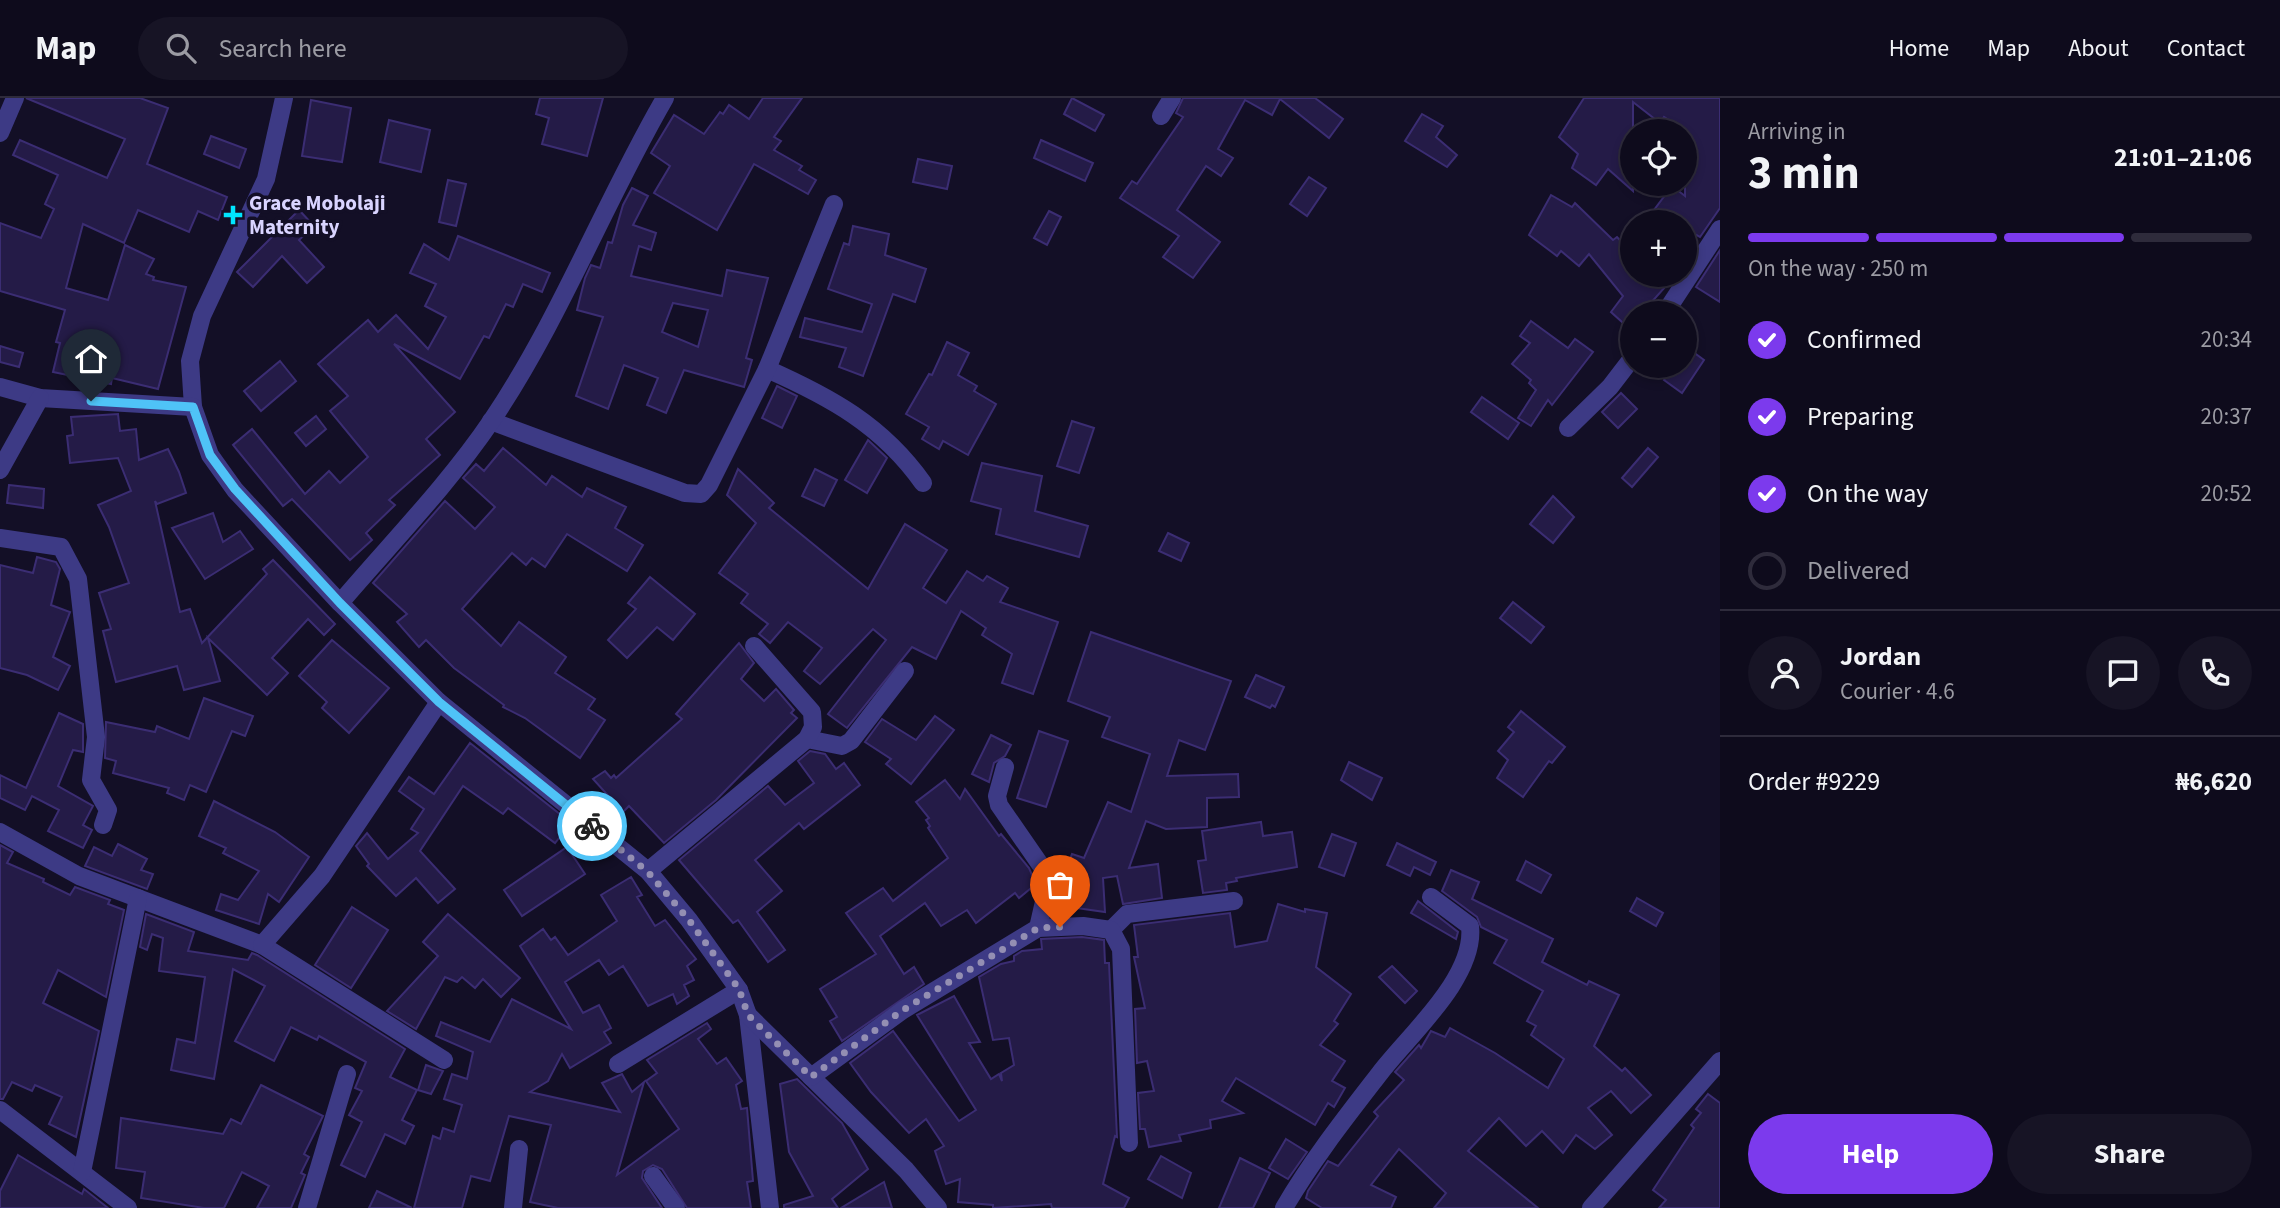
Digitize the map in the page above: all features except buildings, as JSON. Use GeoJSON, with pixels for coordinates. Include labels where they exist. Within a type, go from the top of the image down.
{"type":"FeatureCollection","features":[{"type":"Feature","properties":{"kind":"street"},"geometry":{"type":"LineString","coordinates":[[0,133],[15,98]]}},
{"type":"Feature","properties":{"kind":"street"},"geometry":{"type":"LineString","coordinates":[[284,98],[266,179],[202,316],[190,361],[193,407],[210,455],[235,489],[340,603],[439,702],[648,872],[689,920],[739,989],[748,1015],[769,1208]]}},
{"type":"Feature","properties":{"kind":"street"},"geometry":{"type":"LineString","coordinates":[[340,603],[455,469],[491,421],[520,374],[634,151],[666,98]]}},
{"type":"Feature","properties":{"kind":"street"},"geometry":{"type":"LineString","coordinates":[[1161,116],[1172,98]]}},
{"type":"Feature","properties":{"kind":"street"},"geometry":{"type":"LineString","coordinates":[[491,421],[685,493],[701,494],[709,485],[767,369],[834,204]]}},
{"type":"Feature","properties":{"kind":"street"},"geometry":{"type":"LineString","coordinates":[[1673,301],[1720,229]]}},
{"type":"Feature","properties":{"kind":"street"},"geometry":{"type":"LineString","coordinates":[[767,369],[843,405],[904,456],[923,483]]}},
{"type":"Feature","properties":{"kind":"street"},"geometry":{"type":"LineString","coordinates":[[1568,428],[1620,374]]}},
{"type":"Feature","properties":{"kind":"street"},"geometry":{"type":"LineString","coordinates":[[0,387],[40,398],[193,407]]}},
{"type":"Feature","properties":{"kind":"street"},"geometry":{"type":"LineString","coordinates":[[0,470],[40,398]]}},
{"type":"Feature","properties":{"kind":"street"},"geometry":{"type":"LineString","coordinates":[[0,538],[61,547],[78,579],[96,737],[91,780],[108,810],[103,825]]}},
{"type":"Feature","properties":{"kind":"street"},"geometry":{"type":"LineString","coordinates":[[648,872],[807,739],[813,727],[812,712],[754,646]]}},
{"type":"Feature","properties":{"kind":"street"},"geometry":{"type":"LineString","coordinates":[[807,739],[842,746],[851,741],[905,671]]}},
{"type":"Feature","properties":{"kind":"street"},"geometry":{"type":"LineString","coordinates":[[262,945],[322,876],[439,702]]}},
{"type":"Feature","properties":{"kind":"street"},"geometry":{"type":"LineString","coordinates":[[1005,767],[997,796],[999,805],[1044,870],[1048,884],[1038,928]]}},
{"type":"Feature","properties":{"kind":"street"},"geometry":{"type":"LineString","coordinates":[[0,832],[79,876],[262,945],[444,1060]]}},
{"type":"Feature","properties":{"kind":"street"},"geometry":{"type":"LineString","coordinates":[[1284,1208],[1314,1159],[1394,1054],[1437,1006],[1464,959],[1471,926],[1431,897]]}},
{"type":"Feature","properties":{"kind":"street"},"geometry":{"type":"LineString","coordinates":[[82,1172],[138,898]]}},
{"type":"Feature","properties":{"kind":"street"},"geometry":{"type":"LineString","coordinates":[[1111,930],[1127,914],[1234,901]]}},
{"type":"Feature","properties":{"kind":"street"},"geometry":{"type":"LineString","coordinates":[[811,1077],[903,1010],[1038,928],[1083,926],[1111,930]]}},
{"type":"Feature","properties":{"kind":"street"},"geometry":{"type":"LineString","coordinates":[[1111,930],[1121,948],[1129,1143]]}},
{"type":"Feature","properties":{"kind":"street"},"geometry":{"type":"LineString","coordinates":[[618,1064],[739,989]]}},
{"type":"Feature","properties":{"kind":"street"},"geometry":{"type":"LineString","coordinates":[[748,1015],[906,1170],[937,1208]]}},
{"type":"Feature","properties":{"kind":"street"},"geometry":{"type":"LineString","coordinates":[[1591,1208],[1720,1061]]}},
{"type":"Feature","properties":{"kind":"street"},"geometry":{"type":"LineString","coordinates":[[307,1208],[347,1074]]}},
{"type":"Feature","properties":{"kind":"street"},"geometry":{"type":"LineString","coordinates":[[0,1110],[128,1208]]}},
{"type":"Feature","properties":{"kind":"street"},"geometry":{"type":"LineString","coordinates":[[513,1208],[519,1149]]}},
{"type":"Feature","properties":{"kind":"street"},"geometry":{"type":"LineString","coordinates":[[653,1176],[676,1208]]}},
{"type":"Feature","properties":{"kind":"way so far"},"geometry":{"type":"LineString","coordinates":[[592,826],[648,872],[689,920],[739,989],[748,1015],[811,1077],[903,1010],[1038,928],[1060,927]]}},
{"type":"Feature","properties":{"kind":"place","name":"Grace Mobolaji Maternity"},"geometry":{"type":"Point","coordinates":[233,215]}},
{"type":"Feature","properties":{"kind":"route"},"geometry":{"type":"LineString","coordinates":[[91,401],[193,407],[210,455],[235,489],[340,603],[439,702],[592,826]]}}]}
